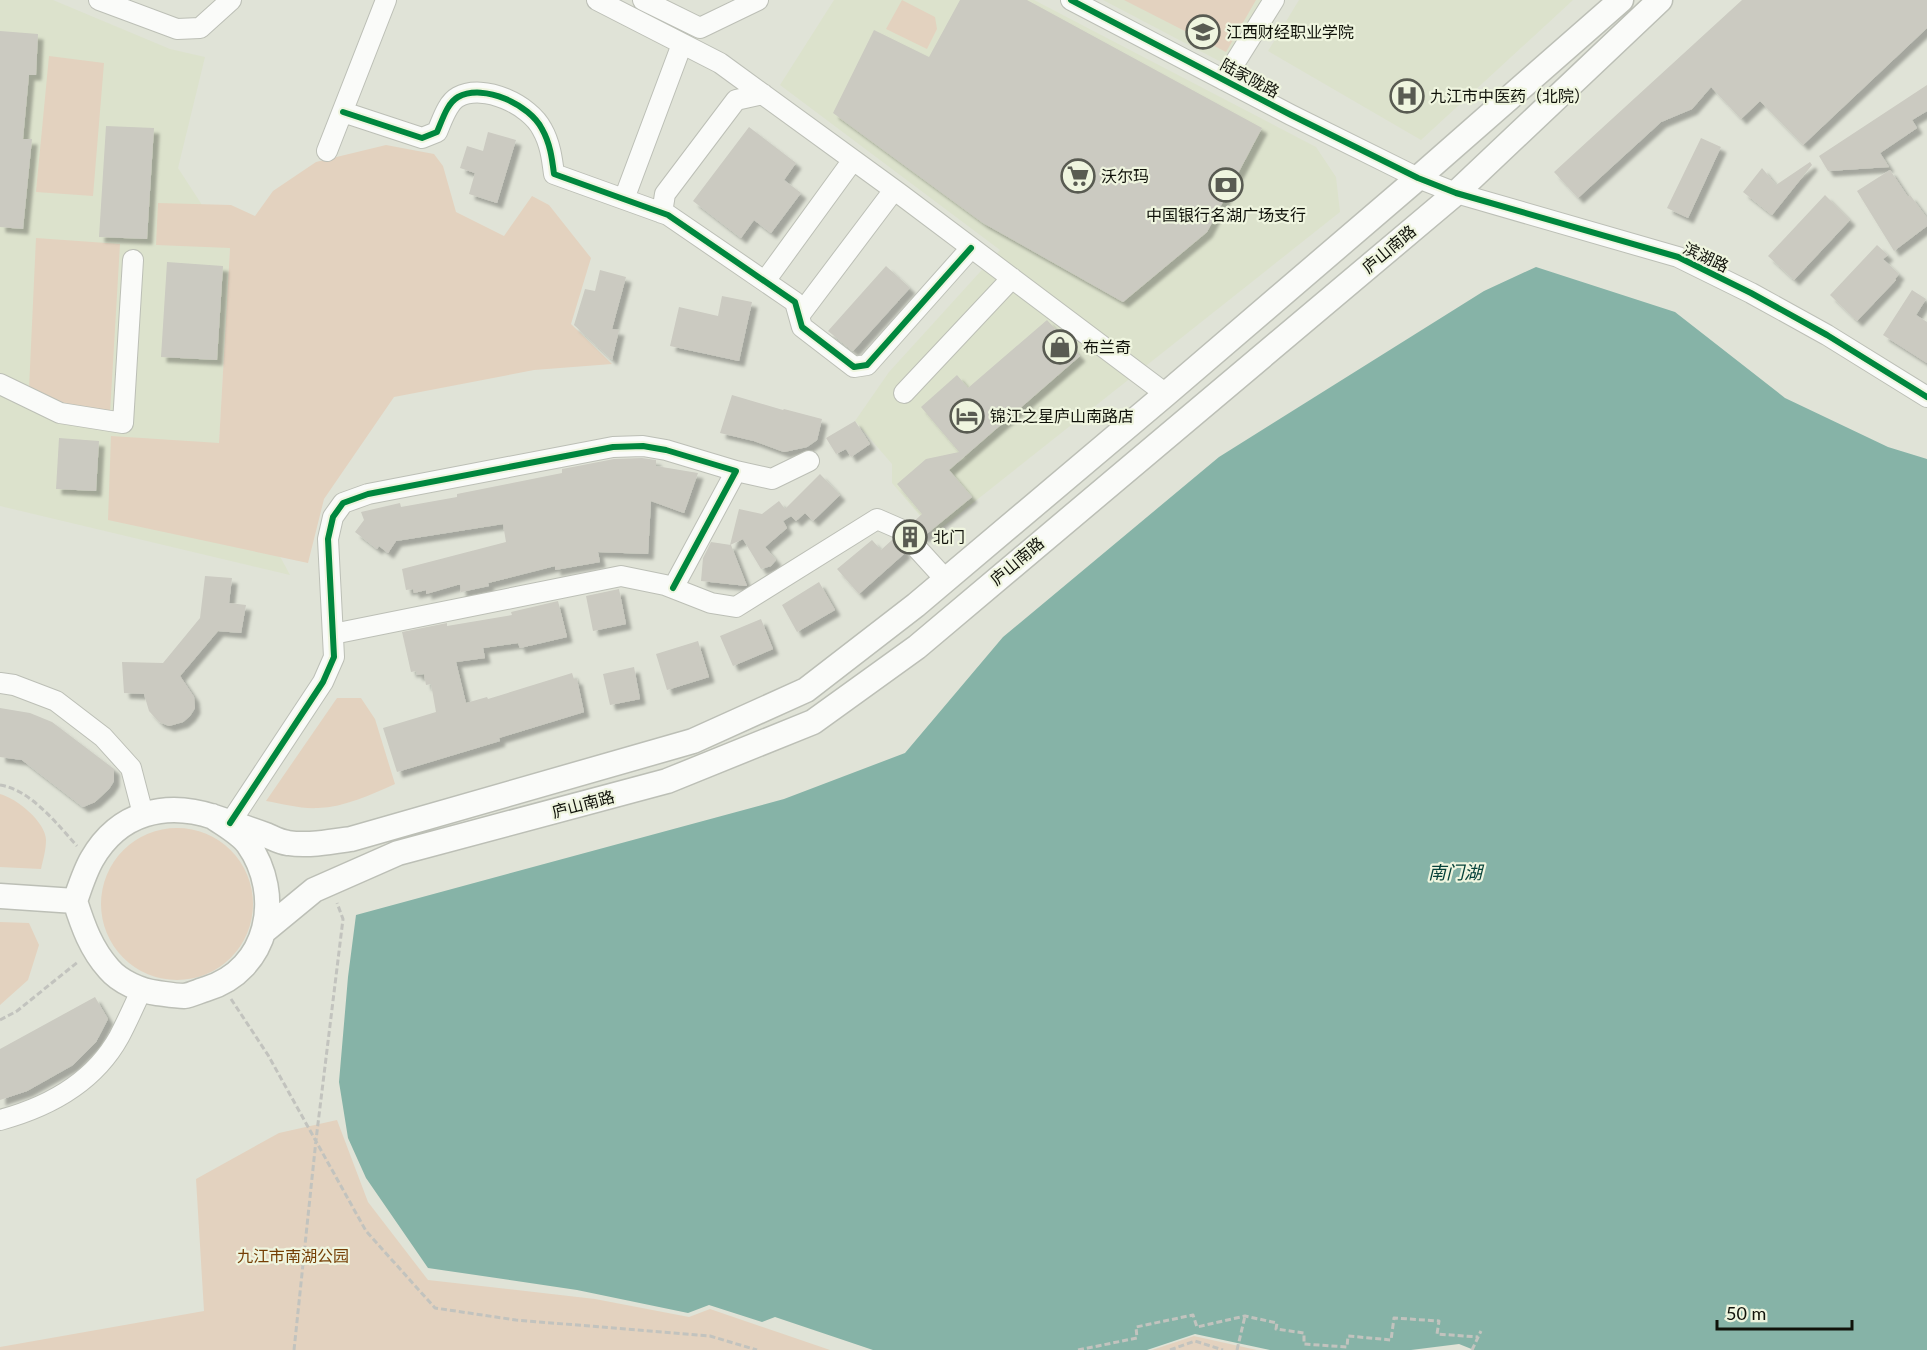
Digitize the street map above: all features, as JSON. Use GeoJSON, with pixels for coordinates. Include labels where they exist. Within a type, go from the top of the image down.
{"type":"FeatureCollection","features":[{"type":"Feature","properties":{"kind":"main road","name":"庐山南路"},"geometry":{"type":"LineString","coordinates":[[221,819],[287,843],[319,843],[351,839],[693,741],[806,690],[946,580],[1166,394],[1418,178],[1620,0]]}},
{"type":"Feature","properties":{"kind":"main road","name":"庐山南路"},"geometry":{"type":"LineString","coordinates":[[263,932],[314,890],[399,853],[667,781],[813,722],[917,647],[1456,193],[1660,0]]}},
{"type":"Feature","properties":{"kind":"main road"},"geometry":{"type":"LineString","coordinates":[[180,809],[221,819],[247,842],[264,875],[268,897],[263,932],[254,953],[221,985],[184,996],[141,991],[110,971],[88,940],[75,901],[91,860],[102,844],[127,822],[143,814],[180,809]]}},
{"type":"Feature","properties":{"kind":"main road"},"geometry":{"type":"LineString","coordinates":[[0,896],[75,901]]}},
{"type":"Feature","properties":{"kind":"street"},"geometry":{"type":"LineString","coordinates":[[99,0],[177,29],[200,28],[231,0]]}},
{"type":"Feature","properties":{"kind":"street"},"geometry":{"type":"LineString","coordinates":[[327,151],[386,0]]}},
{"type":"Feature","properties":{"kind":"street"},"geometry":{"type":"LineString","coordinates":[[597,0],[720,63],[1166,394]]}},
{"type":"Feature","properties":{"kind":"street"},"geometry":{"type":"LineString","coordinates":[[643,0],[700,28],[758,0]]}},
{"type":"Feature","properties":{"kind":"street","name":"陆家陇路"},"geometry":{"type":"LineString","coordinates":[[1071,0],[1418,178]]}},
{"type":"Feature","properties":{"kind":"street"},"geometry":{"type":"LineString","coordinates":[[1224,80],[1274,0]]}},
{"type":"Feature","properties":{"kind":"street"},"geometry":{"type":"LineString","coordinates":[[624,199],[682,44]]}},
{"type":"Feature","properties":{"kind":"street"},"geometry":{"type":"LineString","coordinates":[[343,112],[422,138],[437,132],[451,103],[457,97],[470,93],[492,94],[511,101],[527,111],[542,128],[551,151],[554,174],[668,215],[795,302],[802,327],[854,367],[867,365],[971,248]]}},
{"type":"Feature","properties":{"kind":"street"},"geometry":{"type":"LineString","coordinates":[[662,213],[665,194],[736,100],[762,94]]}},
{"type":"Feature","properties":{"kind":"street"},"geometry":{"type":"LineString","coordinates":[[765,281],[853,160]]}},
{"type":"Feature","properties":{"kind":"street","name":"滨湖路"},"geometry":{"type":"LineString","coordinates":[[1418,178],[1456,193],[1677,257],[1751,293],[1927,397]]}},
{"type":"Feature","properties":{"kind":"street"},"geometry":{"type":"LineString","coordinates":[[799,316],[894,190]]}},
{"type":"Feature","properties":{"kind":"street"},"geometry":{"type":"LineString","coordinates":[[0,384],[60,413],[123,423],[133,260]]}},
{"type":"Feature","properties":{"kind":"street"},"geometry":{"type":"LineString","coordinates":[[904,393],[1012,278]]}},
{"type":"Feature","properties":{"kind":"street"},"geometry":{"type":"LineString","coordinates":[[221,819],[323,682],[334,657],[328,539],[333,517],[343,503],[368,494],[613,447],[642,446],[666,450],[772,479],[809,460]]}},
{"type":"Feature","properties":{"kind":"street"},"geometry":{"type":"LineString","coordinates":[[672,588],[736,471]]}},
{"type":"Feature","properties":{"kind":"street"},"geometry":{"type":"LineString","coordinates":[[333,634],[621,576],[672,588],[711,603],[736,607],[878,519],[900,529]]}},
{"type":"Feature","properties":{"kind":"street"},"geometry":{"type":"LineString","coordinates":[[915,546],[946,580]]}},
{"type":"Feature","properties":{"kind":"street"},"geometry":{"type":"LineString","coordinates":[[0,682],[56,701],[103,737],[131,768],[143,814]]}},
{"type":"Feature","properties":{"kind":"street"},"geometry":{"type":"LineString","coordinates":[[0,1120],[51,1101],[78,1084],[100,1063],[118,1038],[141,991]]}},
{"type":"Feature","properties":{"kind":"path"},"geometry":{"type":"LineString","coordinates":[[0,785],[8,786],[41,807],[91,860]]}},
{"type":"Feature","properties":{"kind":"path"},"geometry":{"type":"LineString","coordinates":[[294,1350],[316,1140],[343,919],[330,883]]}},
{"type":"Feature","properties":{"kind":"path"},"geometry":{"type":"LineString","coordinates":[[0,1020],[17,1011],[95,949]]}},
{"type":"Feature","properties":{"kind":"path"},"geometry":{"type":"LineString","coordinates":[[221,985],[268,1055],[366,1231],[435,1308],[516,1320],[710,1336],[757,1350]]}},
{"type":"Feature","properties":{"kind":"path"},"geometry":{"type":"LineString","coordinates":[[1078,1350],[1137,1338],[1136,1327],[1194,1315],[1197,1327],[1245,1316],[1276,1323],[1276,1329],[1304,1333],[1304,1344],[1347,1347],[1348,1336],[1391,1340],[1394,1318],[1438,1321],[1437,1334],[1478,1337]]}},
{"type":"Feature","properties":{"kind":"path"},"geometry":{"type":"LineString","coordinates":[[1237,1350],[1245,1316]]}},
{"type":"Feature","properties":{"kind":"path"},"geometry":{"type":"LineString","coordinates":[[1472,1350],[1481,1331]]}},
{"type":"Feature","properties":{"kind":"path"},"geometry":{"type":"LineString","coordinates":[[1170,1350],[1195,1341],[1223,1350]]}},
{"type":"Feature","properties":{"kind":"shaded area"},"geometry":{"type":"Polygon","coordinates":[[[0,0],[53,0],[170,49],[205,57],[178,168],[230,248],[219,443],[290,575],[0,506],[0,0]]]}},
{"type":"Feature","properties":{"kind":"shaded area"},"geometry":{"type":"Polygon","coordinates":[[[834,0],[1034,0],[1316,147],[1336,177],[1340,212],[935,533],[892,483],[892,464],[855,421],[889,372],[1000,250],[780,85],[834,0]]]}},
{"type":"Feature","properties":{"kind":"shaded area","name":"江西财经职业学院"},"geometry":{"type":"Polygon","coordinates":[[[1103,0],[1261,0],[1225,64],[1103,0]]]}},
{"type":"Feature","properties":{"kind":"shaded area","name":"九江市中医药（北院）"},"geometry":{"type":"Polygon","coordinates":[[[1299,0],[1573,0],[1421,140],[1268,51],[1299,0]]]}},
{"type":"Feature","properties":{"kind":"green space"},"geometry":{"type":"Polygon","coordinates":[[[902,0],[935,17],[937,29],[927,49],[886,29],[902,0]]]}},
{"type":"Feature","properties":{"kind":"green space","name":"江西财经职业学院"},"geometry":{"type":"Polygon","coordinates":[[[1124,0],[1256,0],[1226,52],[1124,0]]]}},
{"type":"Feature","properties":{"kind":"green space"},"geometry":{"type":"Polygon","coordinates":[[[49,56],[104,63],[93,196],[36,192],[49,56]]]}},
{"type":"Feature","properties":{"kind":"green space"},"geometry":{"type":"Polygon","coordinates":[[[386,145],[434,154],[443,166],[456,212],[504,236],[532,196],[549,205],[591,258],[571,324],[612,364],[534,370],[394,397],[324,499],[308,563],[108,520],[111,436],[219,443],[230,248],[156,245],[158,203],[231,205],[255,216],[273,191],[316,162],[386,145]]]}},
{"type":"Feature","properties":{"kind":"green space"},"geometry":{"type":"Polygon","coordinates":[[[36,238],[120,244],[110,413],[59,403],[29,389],[36,238]]]}},
{"type":"Feature","properties":{"kind":"green space"},"geometry":{"type":"Polygon","coordinates":[[[337,698],[361,698],[375,719],[395,784],[357,800],[328,807],[305,808],[266,801],[337,698]]]}},
{"type":"Feature","properties":{"kind":"green space"},"geometry":{"type":"Polygon","coordinates":[[[0,794],[14,800],[29,812],[45,833],[45,851],[41,869],[0,867],[0,794]]]}},
{"type":"Feature","properties":{"kind":"green space"},"geometry":{"type":"Polygon","coordinates":[[[177,828],[206,834],[231,850],[247,875],[253,904],[247,933],[231,958],[206,974],[177,980],[148,974],[123,958],[107,933],[101,904],[107,875],[123,850],[148,834],[177,828]]]}},
{"type":"Feature","properties":{"kind":"green space"},"geometry":{"type":"Polygon","coordinates":[[[0,922],[29,923],[39,945],[28,980],[0,1005],[0,922]]]}},
{"type":"Feature","properties":{"kind":"green space","name":"九江市南湖公园"},"geometry":{"type":"Polygon","coordinates":[[[337,1120],[368,1202],[428,1280],[595,1299],[689,1317],[710,1309],[830,1350],[0,1350],[0,1347],[204,1311],[196,1179],[279,1133],[337,1120]]]}},
{"type":"Feature","properties":{"kind":"green space"},"geometry":{"type":"Polygon","coordinates":[[[1194,1336],[1257,1350],[1152,1350],[1194,1336]]]}},
{"type":"Feature","properties":{"kind":"water","name":"南门湖"},"geometry":{"type":"Polygon","coordinates":[[[1536,267],[1675,312],[1785,398],[1888,447],[1927,459],[1927,1350],[1474,1350],[1459,1344],[1411,1350],[1270,1350],[1195,1334],[1147,1350],[873,1350],[775,1317],[762,1322],[709,1305],[688,1313],[577,1290],[428,1268],[366,1178],[348,1138],[339,1082],[356,915],[784,799],[905,753],[1003,637],[1219,457],[1484,291],[1536,267]]]}},
{"type":"Feature","properties":{"kind":"building","name":"沃尔玛"},"geometry":{"type":"Polygon","coordinates":[[[960,0],[1027,0],[1262,128],[1207,232],[1123,302],[983,223],[833,113],[874,30],[929,57],[960,0]]]}},
{"type":"Feature","properties":{"kind":"building"},"geometry":{"type":"Polygon","coordinates":[[[1742,0],[1927,0],[1927,28],[1803,145],[1760,101],[1741,119],[1711,87],[1692,109],[1661,122],[1578,198],[1554,172],[1742,0]]]}},
{"type":"Feature","properties":{"kind":"building"},"geometry":{"type":"Polygon","coordinates":[[[0,31],[38,34],[36,75],[29,75],[23,139],[32,139],[23,229],[0,227],[0,31]]]}},
{"type":"Feature","properties":{"kind":"building"},"geometry":{"type":"Polygon","coordinates":[[[1927,85],[1927,111],[1912,120],[1917,128],[1880,153],[1889,167],[1828,171],[1819,156],[1927,85]]]}},
{"type":"Feature","properties":{"kind":"building"},"geometry":{"type":"Polygon","coordinates":[[[106,126],[154,128],[147,239],[99,237],[106,126]]]}},
{"type":"Feature","properties":{"kind":"building"},"geometry":{"type":"Polygon","coordinates":[[[749,127],[796,163],[784,180],[801,193],[771,233],[754,220],[741,238],[693,201],[749,127]]]}},
{"type":"Feature","properties":{"kind":"building"},"geometry":{"type":"Polygon","coordinates":[[[488,132],[516,140],[497,203],[469,194],[475,173],[460,168],[467,146],[483,151],[488,132]]]}},
{"type":"Feature","properties":{"kind":"building"},"geometry":{"type":"Polygon","coordinates":[[[1701,138],[1721,147],[1688,218],[1667,208],[1701,138]]]}},
{"type":"Feature","properties":{"kind":"building"},"geometry":{"type":"Polygon","coordinates":[[[1810,162],[1812,165],[1772,215],[1743,192],[1762,168],[1776,185],[1810,162]]]}},
{"type":"Feature","properties":{"kind":"building"},"geometry":{"type":"Polygon","coordinates":[[[1890,170],[1908,197],[1910,195],[1927,218],[1927,226],[1894,251],[1857,191],[1890,170]]]}},
{"type":"Feature","properties":{"kind":"building"},"geometry":{"type":"Polygon","coordinates":[[[1825,195],[1850,220],[1794,280],[1768,256],[1825,195]]]}},
{"type":"Feature","properties":{"kind":"building"},"geometry":{"type":"Polygon","coordinates":[[[1877,245],[1888,255],[1883,259],[1899,274],[1857,321],[1830,295],[1877,245]]]}},
{"type":"Feature","properties":{"kind":"building"},"geometry":{"type":"Polygon","coordinates":[[[167,262],[223,266],[217,360],[161,357],[167,262]]]}},
{"type":"Feature","properties":{"kind":"building"},"geometry":{"type":"Polygon","coordinates":[[[886,266],[910,288],[853,351],[828,331],[886,266]]]}},
{"type":"Feature","properties":{"kind":"building"},"geometry":{"type":"Polygon","coordinates":[[[600,270],[626,277],[612,329],[619,330],[612,360],[574,325],[585,289],[595,291],[600,270]]]}},
{"type":"Feature","properties":{"kind":"building"},"geometry":{"type":"Polygon","coordinates":[[[1912,290],[1926,299],[1916,315],[1927,322],[1927,363],[1883,335],[1912,290]]]}},
{"type":"Feature","properties":{"kind":"building"},"geometry":{"type":"Polygon","coordinates":[[[722,296],[752,302],[739,361],[670,346],[679,307],[718,316],[722,296]]]}},
{"type":"Feature","properties":{"kind":"building"},"geometry":{"type":"Polygon","coordinates":[[[1047,320],[1080,356],[949,470],[972,497],[923,537],[918,534],[910,536],[911,524],[922,514],[897,484],[926,459],[959,452],[921,407],[957,375],[968,388],[1047,320]]]}},
{"type":"Feature","properties":{"kind":"building"},"geometry":{"type":"Polygon","coordinates":[[[732,395],[822,419],[817,440],[807,447],[784,452],[754,441],[720,433],[732,395]]]}},
{"type":"Feature","properties":{"kind":"building"},"geometry":{"type":"Polygon","coordinates":[[[855,421],[870,444],[851,457],[846,449],[836,454],[826,438],[855,421]]]}},
{"type":"Feature","properties":{"kind":"building"},"geometry":{"type":"Polygon","coordinates":[[[59,438],[99,441],[96,491],[56,489],[59,438]]]}},
{"type":"Feature","properties":{"kind":"building"},"geometry":{"type":"Polygon","coordinates":[[[614,459],[656,460],[656,466],[698,473],[684,513],[651,501],[648,554],[598,552],[600,562],[555,570],[555,566],[461,592],[460,585],[457,585],[426,594],[426,590],[414,593],[413,589],[406,590],[402,569],[506,542],[503,524],[396,541],[388,553],[379,546],[377,549],[355,532],[364,520],[361,512],[400,503],[401,507],[457,497],[457,494],[562,473],[562,469],[614,459]]]}},
{"type":"Feature","properties":{"kind":"building"},"geometry":{"type":"Polygon","coordinates":[[[820,474],[840,495],[813,521],[805,513],[796,521],[791,516],[783,521],[787,528],[765,547],[776,560],[771,566],[761,569],[743,539],[730,545],[739,509],[762,514],[779,501],[785,509],[820,474]]]}},
{"type":"Feature","properties":{"kind":"building"},"geometry":{"type":"Polygon","coordinates":[[[893,539],[901,541],[905,539],[903,548],[905,553],[859,594],[837,569],[872,540],[881,550],[893,539]]]}},
{"type":"Feature","properties":{"kind":"building"},"geometry":{"type":"Polygon","coordinates":[[[711,542],[731,545],[747,586],[701,581],[703,558],[711,542]]]}},
{"type":"Feature","properties":{"kind":"building"},"geometry":{"type":"Polygon","coordinates":[[[205,576],[232,578],[229,603],[246,605],[241,633],[218,631],[180,676],[194,697],[195,708],[183,722],[169,726],[159,722],[149,711],[144,694],[124,693],[122,662],[163,663],[200,618],[205,576]]]}},
{"type":"Feature","properties":{"kind":"building"},"geometry":{"type":"Polygon","coordinates":[[[819,582],[835,610],[797,632],[782,605],[819,582]]]}},
{"type":"Feature","properties":{"kind":"building"},"geometry":{"type":"Polygon","coordinates":[[[619,589],[626,624],[593,631],[586,596],[619,589]]]}},
{"type":"Feature","properties":{"kind":"building"},"geometry":{"type":"Polygon","coordinates":[[[558,601],[567,637],[520,648],[518,643],[483,648],[485,658],[456,662],[466,703],[487,697],[488,699],[572,673],[574,679],[577,679],[584,712],[499,738],[500,741],[397,772],[383,728],[436,712],[431,684],[426,685],[424,674],[417,675],[416,671],[411,672],[402,632],[447,623],[447,626],[512,615],[511,612],[558,601]]]}},
{"type":"Feature","properties":{"kind":"building"},"geometry":{"type":"Polygon","coordinates":[[[761,619],[773,649],[733,666],[720,636],[761,619]]]}},
{"type":"Feature","properties":{"kind":"building"},"geometry":{"type":"Polygon","coordinates":[[[698,641],[709,677],[667,690],[656,654],[698,641]]]}},
{"type":"Feature","properties":{"kind":"building"},"geometry":{"type":"Polygon","coordinates":[[[634,667],[640,699],[610,705],[603,674],[634,667]]]}},
{"type":"Feature","properties":{"kind":"building"},"geometry":{"type":"Polygon","coordinates":[[[0,708],[30,713],[52,722],[114,769],[114,781],[109,789],[95,802],[83,807],[22,760],[0,757],[0,708]]]}},
{"type":"Feature","properties":{"kind":"building"},"geometry":{"type":"Polygon","coordinates":[[[95,997],[108,1019],[96,1042],[73,1065],[27,1091],[0,1100],[0,1049],[95,997]]]}},
{"type":"Feature","properties":{"kind":"cycle path"},"geometry":{"type":"LineString","coordinates":[[1071,0],[1291,115],[1418,178],[1456,193],[1678,257],[1751,293],[1827,335],[1927,397]]}},
{"type":"Feature","properties":{"kind":"cycle path"},"geometry":{"type":"LineString","coordinates":[[343,112],[422,138],[437,132],[448,108],[458,97],[469,93],[480,93],[505,99],[527,112],[542,129],[549,145],[554,174],[668,215],[795,302],[802,327],[854,367],[867,365],[971,248]]}},
{"type":"Feature","properties":{"kind":"cycle path"},"geometry":{"type":"LineString","coordinates":[[230,823],[323,682],[334,657],[328,539],[333,517],[343,503],[368,494],[613,447],[643,446],[666,450],[736,471],[673,588]]}},
{"type":"Feature","properties":{"kind":"place","name":"江西财经职业学院"},"geometry":{"type":"Point","coordinates":[1203,32]}},
{"type":"Feature","properties":{"kind":"place","name":"九江市中医药（北院）"},"geometry":{"type":"Point","coordinates":[1407,96]}},
{"type":"Feature","properties":{"kind":"place","name":"沃尔玛"},"geometry":{"type":"Point","coordinates":[1078,176]}},
{"type":"Feature","properties":{"kind":"place","name":"中国银行名湖广场支行"},"geometry":{"type":"Point","coordinates":[1226,185]}},
{"type":"Feature","properties":{"kind":"place","name":"布兰奇"},"geometry":{"type":"Point","coordinates":[1060,347]}},
{"type":"Feature","properties":{"kind":"place","name":"锦江之星庐山南路店"},"geometry":{"type":"Point","coordinates":[967,416]}},
{"type":"Feature","properties":{"kind":"place","name":"北门"},"geometry":{"type":"Point","coordinates":[910,537]}}]}
